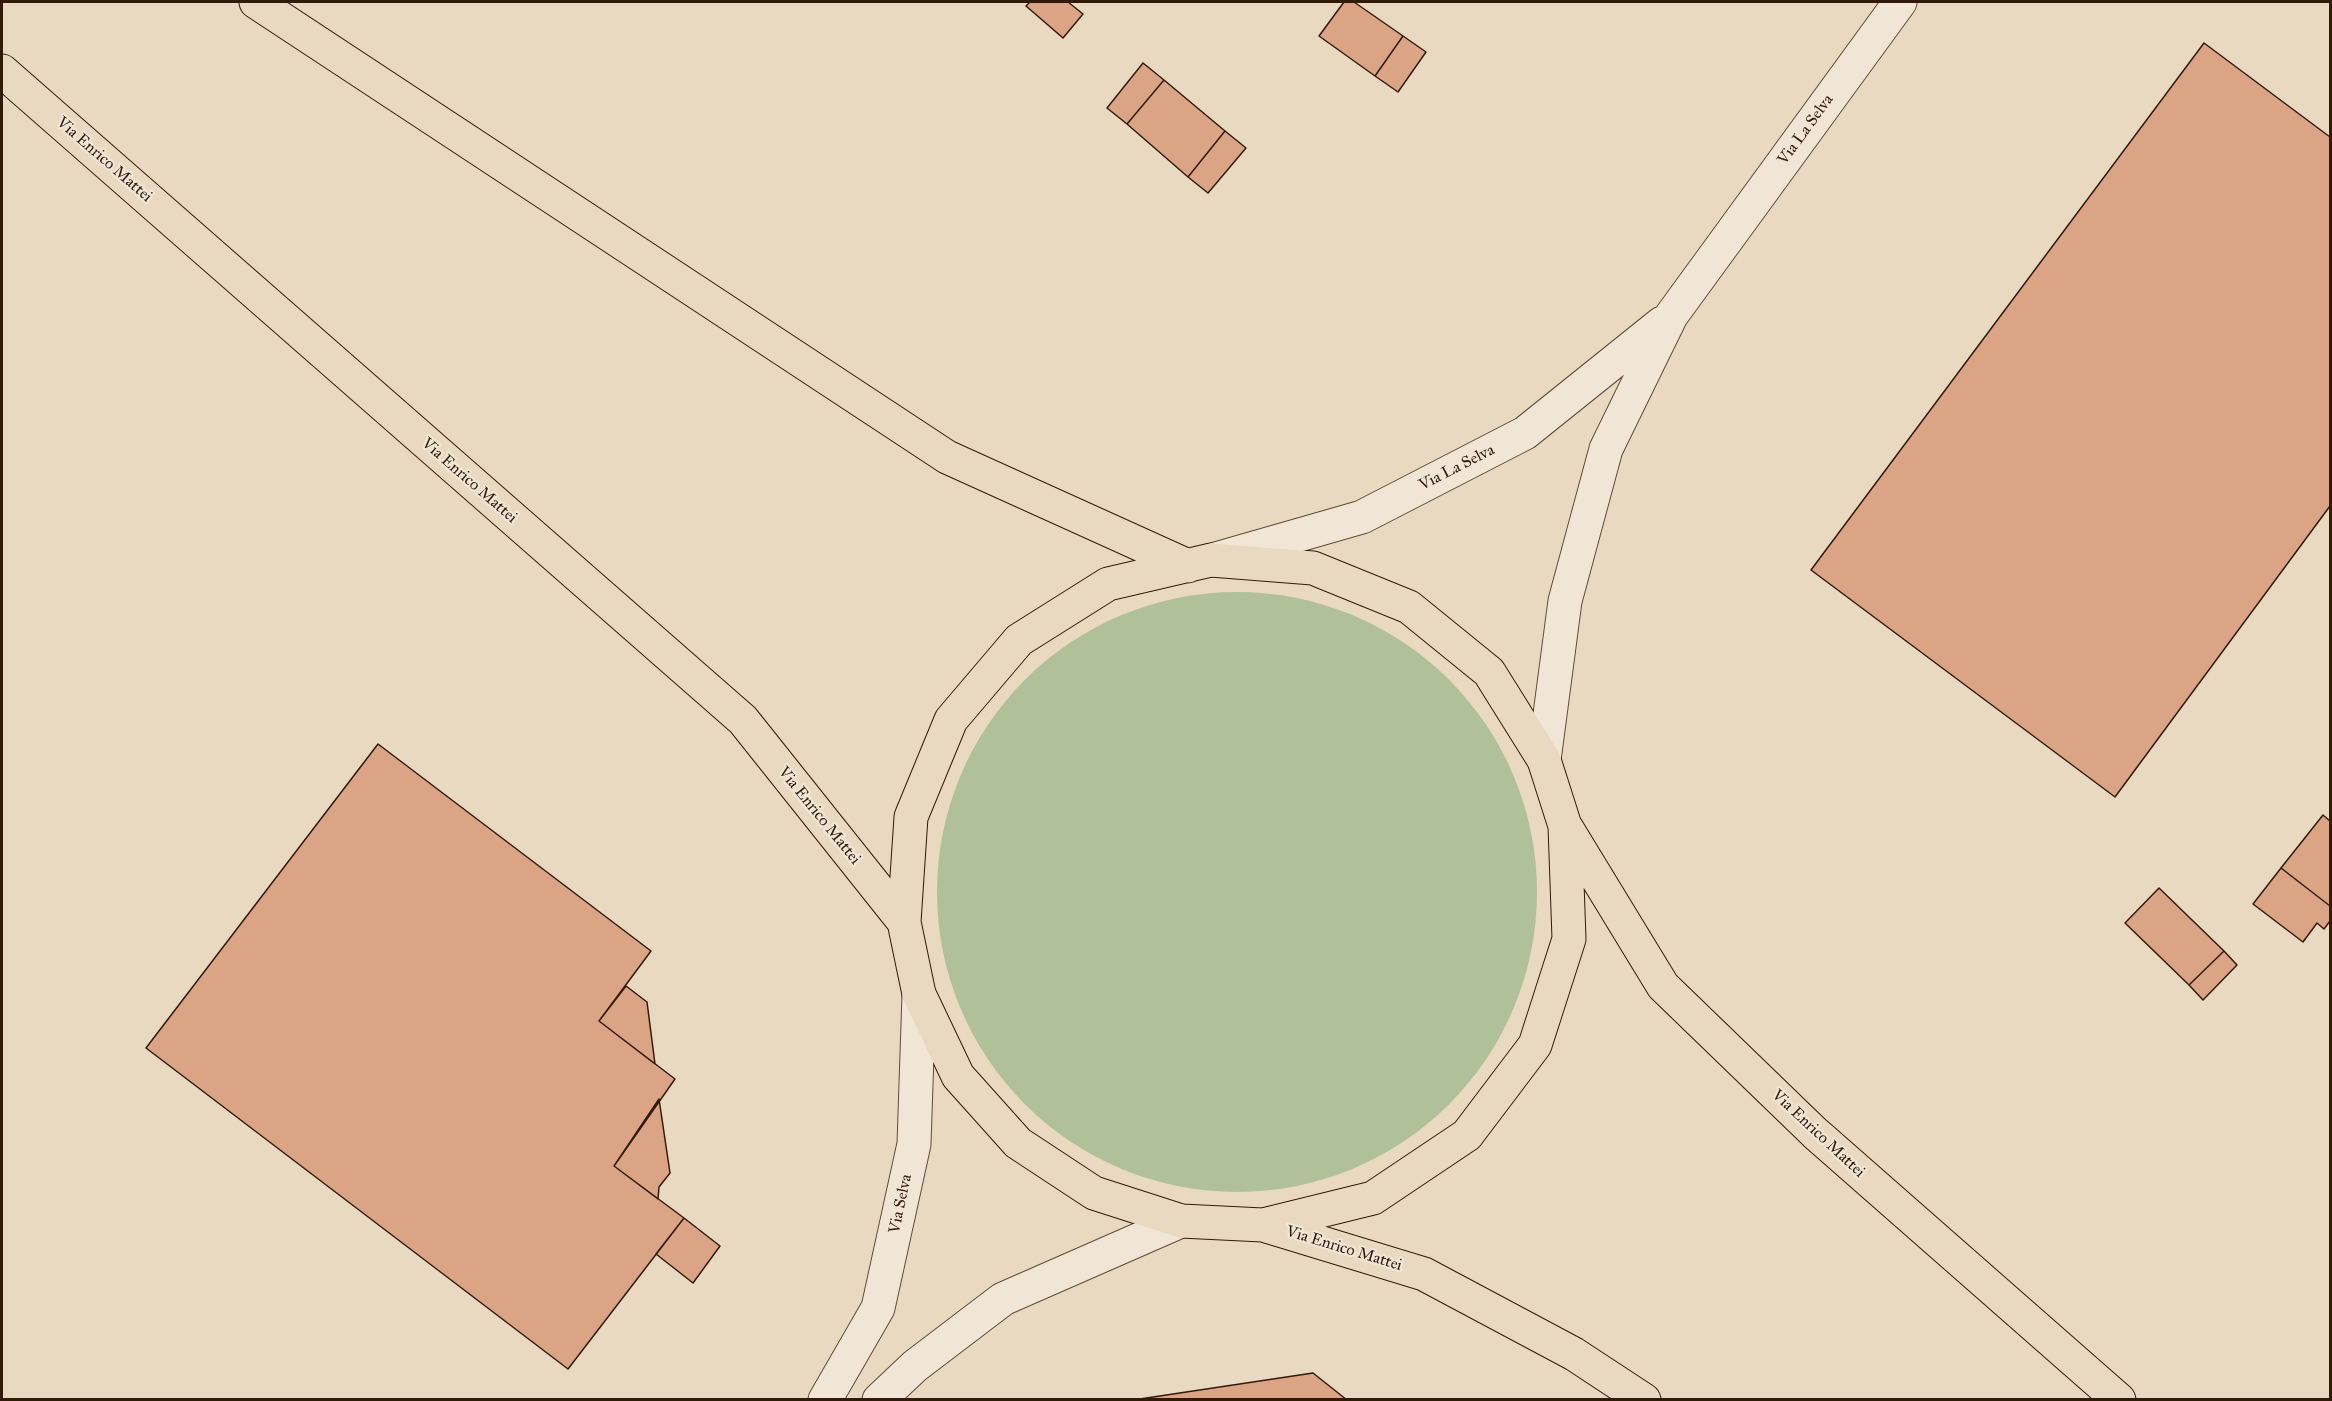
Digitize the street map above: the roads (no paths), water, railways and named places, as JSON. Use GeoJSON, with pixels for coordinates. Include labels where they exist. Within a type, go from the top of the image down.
{"type":"FeatureCollection","features":[{"type":"Feature","properties":{"kind":"main road"},"geometry":{"type":"LineString","coordinates":[[256,2],[947,457],[1199,563]]}},
{"type":"Feature","properties":{"kind":"main road","name":"Via Enrico Mattei"},"geometry":{"type":"LineString","coordinates":[[2,71],[743,720],[904,922]]}},
{"type":"Feature","properties":{"kind":"main road"},"geometry":{"type":"LineString","coordinates":[[1199,563],[1313,568],[1409,607],[1489,672],[1544,760],[1565,826],[1569,939],[1534,1045],[1467,1135],[1373,1198],[1263,1224],[1181,1221],[1094,1193],[1018,1143],[958,1076],[919,994],[904,922],[911,817],[951,720],[1019,640],[1108,584],[1199,563]]}},
{"type":"Feature","properties":{"kind":"main road","name":"Via Enrico Mattei"},"geometry":{"type":"LineString","coordinates":[[1565,826],[1663,986],[1815,1133],[2119,1400]]}},
{"type":"Feature","properties":{"kind":"main road","name":"Via Enrico Mattei"},"geometry":{"type":"LineString","coordinates":[[1263,1224],[1424,1274],[1574,1354],[1644,1400]]}},
{"type":"Feature","properties":{"kind":"street","name":"Via La Selva"},"geometry":{"type":"LineString","coordinates":[[1544,760],[1565,602],[1606,449],[1671,316],[1900,2]]}},
{"type":"Feature","properties":{"kind":"street","name":"Via La Selva"},"geometry":{"type":"LineString","coordinates":[[1199,563],[1362,517],[1525,433],[1671,316]]}},
{"type":"Feature","properties":{"kind":"street","name":"Via Selva"},"geometry":{"type":"LineString","coordinates":[[825,1400],[878,1308],[914,1144],[919,994]]}},
{"type":"Feature","properties":{"kind":"street"},"geometry":{"type":"LineString","coordinates":[[879,1400],[915,1366],[1003,1299],[1181,1221]]}}]}
